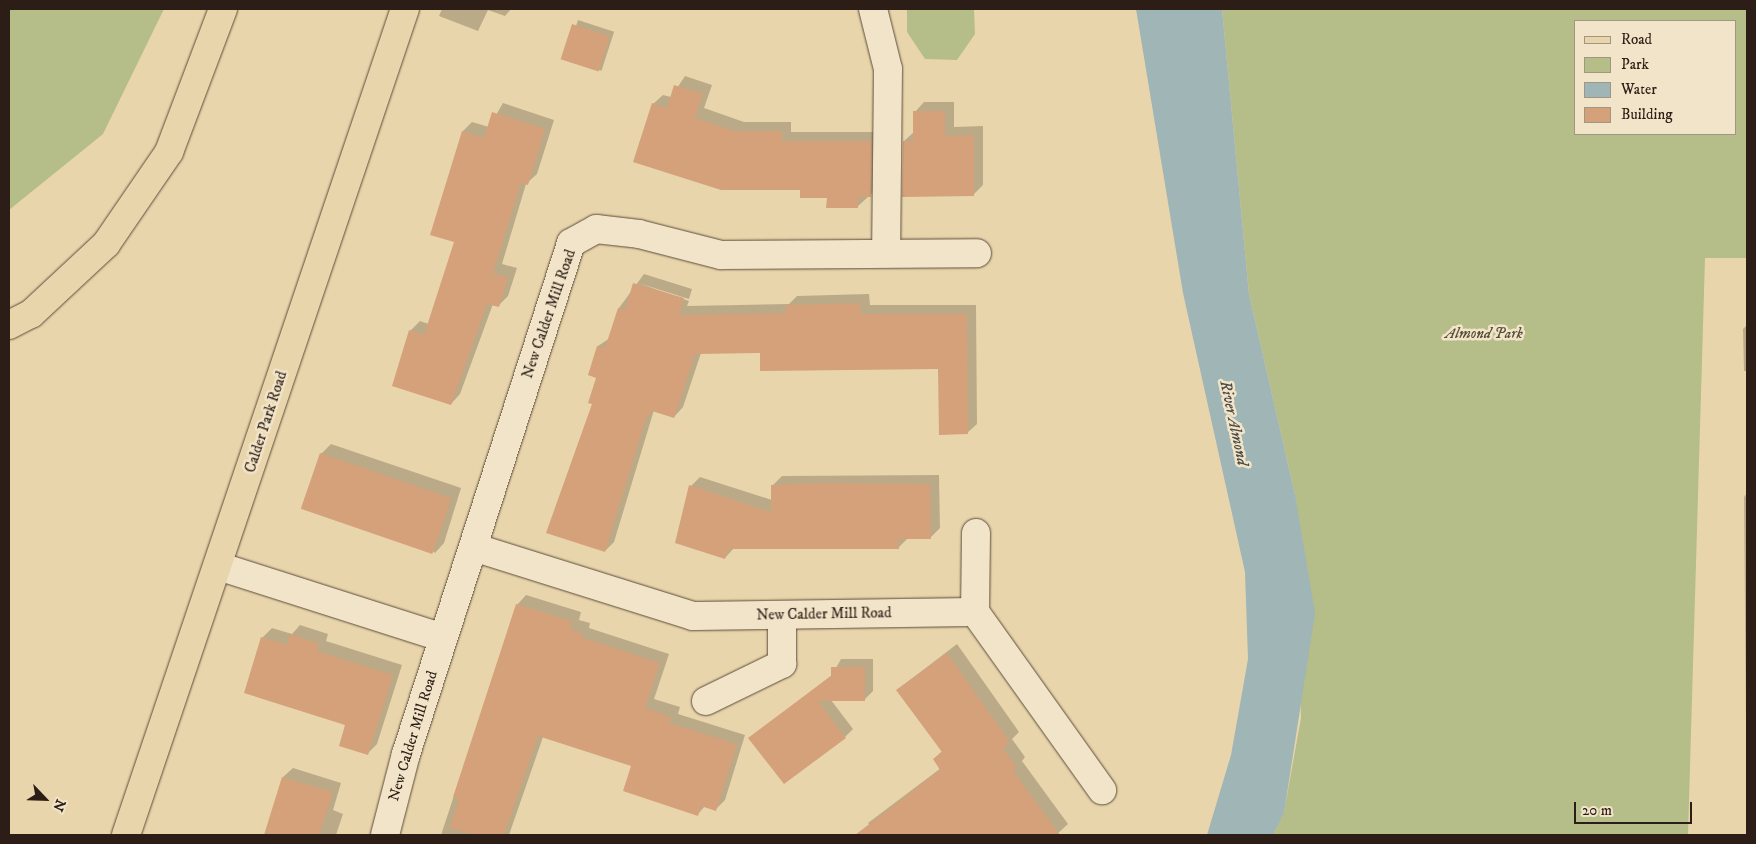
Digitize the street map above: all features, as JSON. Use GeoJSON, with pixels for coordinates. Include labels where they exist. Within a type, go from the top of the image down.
{"type":"FeatureCollection","features":[{"type":"Feature","properties":{"kind":"main road"},"geometry":{"type":"LineString","coordinates":[[9,325],[31,314],[106,244],[169,152],[223,9]]}},
{"type":"Feature","properties":{"kind":"main road","name":"Calder Park Road"},"geometry":{"type":"LineString","coordinates":[[126,835],[405,9]]}},
{"type":"Feature","properties":{"kind":"street"},"geometry":{"type":"LineString","coordinates":[[873,9],[888,69],[889,134],[886,251]]}},
{"type":"Feature","properties":{"kind":"street","name":"New Calder Mill Road"},"geometry":{"type":"LineString","coordinates":[[385,835],[443,638],[571,243],[596,229],[639,234],[721,255],[886,251],[977,253]]}},
{"type":"Feature","properties":{"kind":"street"},"geometry":{"type":"LineString","coordinates":[[976,534],[975,612],[1102,790]]}},
{"type":"Feature","properties":{"kind":"street","name":"New Calder Mill Road"},"geometry":{"type":"LineString","coordinates":[[473,547],[693,616],[975,612]]}},
{"type":"Feature","properties":{"kind":"street"},"geometry":{"type":"LineString","coordinates":[[218,566],[443,638]]}},
{"type":"Feature","properties":{"kind":"street"},"geometry":{"type":"LineString","coordinates":[[706,702],[782,664],[782,615]]}},
{"type":"Feature","properties":{"kind":"green space"},"geometry":{"type":"Polygon","coordinates":[[[9,9],[164,9],[103,134],[9,210],[9,9]]]}},
{"type":"Feature","properties":{"kind":"green space"},"geometry":{"type":"Polygon","coordinates":[[[907,9],[974,9],[975,34],[957,60],[925,59],[907,32],[907,9]]]}},
{"type":"Feature","properties":{"kind":"green space","name":"Almond Park"},"geometry":{"type":"Polygon","coordinates":[[[1222,9],[1747,9],[1747,258],[1705,258],[1688,835],[1273,835],[1284,812],[1301,718],[1295,495],[1249,294],[1222,9]]]}},
{"type":"Feature","properties":{"kind":"water","name":"River Almond"},"geometry":{"type":"Polygon","coordinates":[[[1136,9],[1222,9],[1249,294],[1295,495],[1315,613],[1284,813],[1273,835],[1207,835],[1231,755],[1248,659],[1245,572],[1183,293],[1136,9]]]}},
{"type":"Feature","properties":{"kind":"building"},"geometry":{"type":"Polygon","coordinates":[[[572,24],[610,36],[599,72],[561,59],[572,24]]]}},
{"type":"Feature","properties":{"kind":"building"},"geometry":{"type":"Polygon","coordinates":[[[674,85],[703,94],[695,118],[734,131],[782,131],[782,141],[872,141],[871,197],[858,197],[858,208],[826,208],[827,198],[800,198],[800,190],[721,190],[633,162],[652,103],[667,108],[674,85]]]}},
{"type":"Feature","properties":{"kind":"building"},"geometry":{"type":"Polygon","coordinates":[[[913,111],[945,111],[945,136],[974,135],[974,196],[902,197],[903,141],[913,141],[913,111]]]}},
{"type":"Feature","properties":{"kind":"building"},"geometry":{"type":"Polygon","coordinates":[[[492,112],[545,129],[528,185],[521,183],[493,273],[508,278],[499,307],[487,304],[451,405],[392,386],[409,330],[424,335],[454,242],[430,235],[462,131],[484,138],[492,112]]]}},
{"type":"Feature","properties":{"kind":"building"},"geometry":{"type":"Polygon","coordinates":[[[633,283],[684,298],[679,315],[786,313],[786,305],[860,303],[861,314],[967,314],[968,434],[939,435],[938,369],[760,371],[760,353],[695,354],[674,418],[652,411],[645,421],[605,552],[546,533],[592,404],[588,403],[596,378],[588,375],[597,346],[605,348],[618,308],[625,310],[633,283]]]}},
{"type":"Feature","properties":{"kind":"building"},"geometry":{"type":"Polygon","coordinates":[[[320,453],[451,498],[432,554],[301,509],[320,453]]]}},
{"type":"Feature","properties":{"kind":"building"},"geometry":{"type":"Polygon","coordinates":[[[818,483],[930,484],[931,539],[898,539],[899,549],[729,549],[725,559],[675,543],[689,485],[771,512],[771,485],[818,483]]]}},
{"type":"Feature","properties":{"kind":"building"},"geometry":{"type":"Polygon","coordinates":[[[516,604],[572,621],[570,629],[582,633],[581,637],[660,663],[645,708],[671,717],[669,723],[737,744],[716,811],[701,806],[698,816],[623,791],[631,766],[538,736],[504,835],[474,835],[450,828],[459,799],[453,797],[516,604]]]}},
{"type":"Feature","properties":{"kind":"building"},"geometry":{"type":"Polygon","coordinates":[[[290,634],[319,644],[317,651],[393,675],[368,755],[339,746],[345,725],[244,693],[261,637],[287,645],[290,634]]]}},
{"type":"Feature","properties":{"kind":"building"},"geometry":{"type":"Polygon","coordinates":[[[947,653],[1010,742],[1003,748],[1017,768],[1013,771],[1060,835],[855,835],[940,770],[933,759],[942,752],[896,690],[947,653]]]}},
{"type":"Feature","properties":{"kind":"building"},"geometry":{"type":"Polygon","coordinates":[[[831,667],[865,667],[865,701],[818,701],[846,738],[784,784],[748,738],[831,676],[831,667]]]}},
{"type":"Feature","properties":{"kind":"building"},"geometry":{"type":"Polygon","coordinates":[[[282,777],[333,792],[319,835],[264,835],[282,777]]]}}]}
